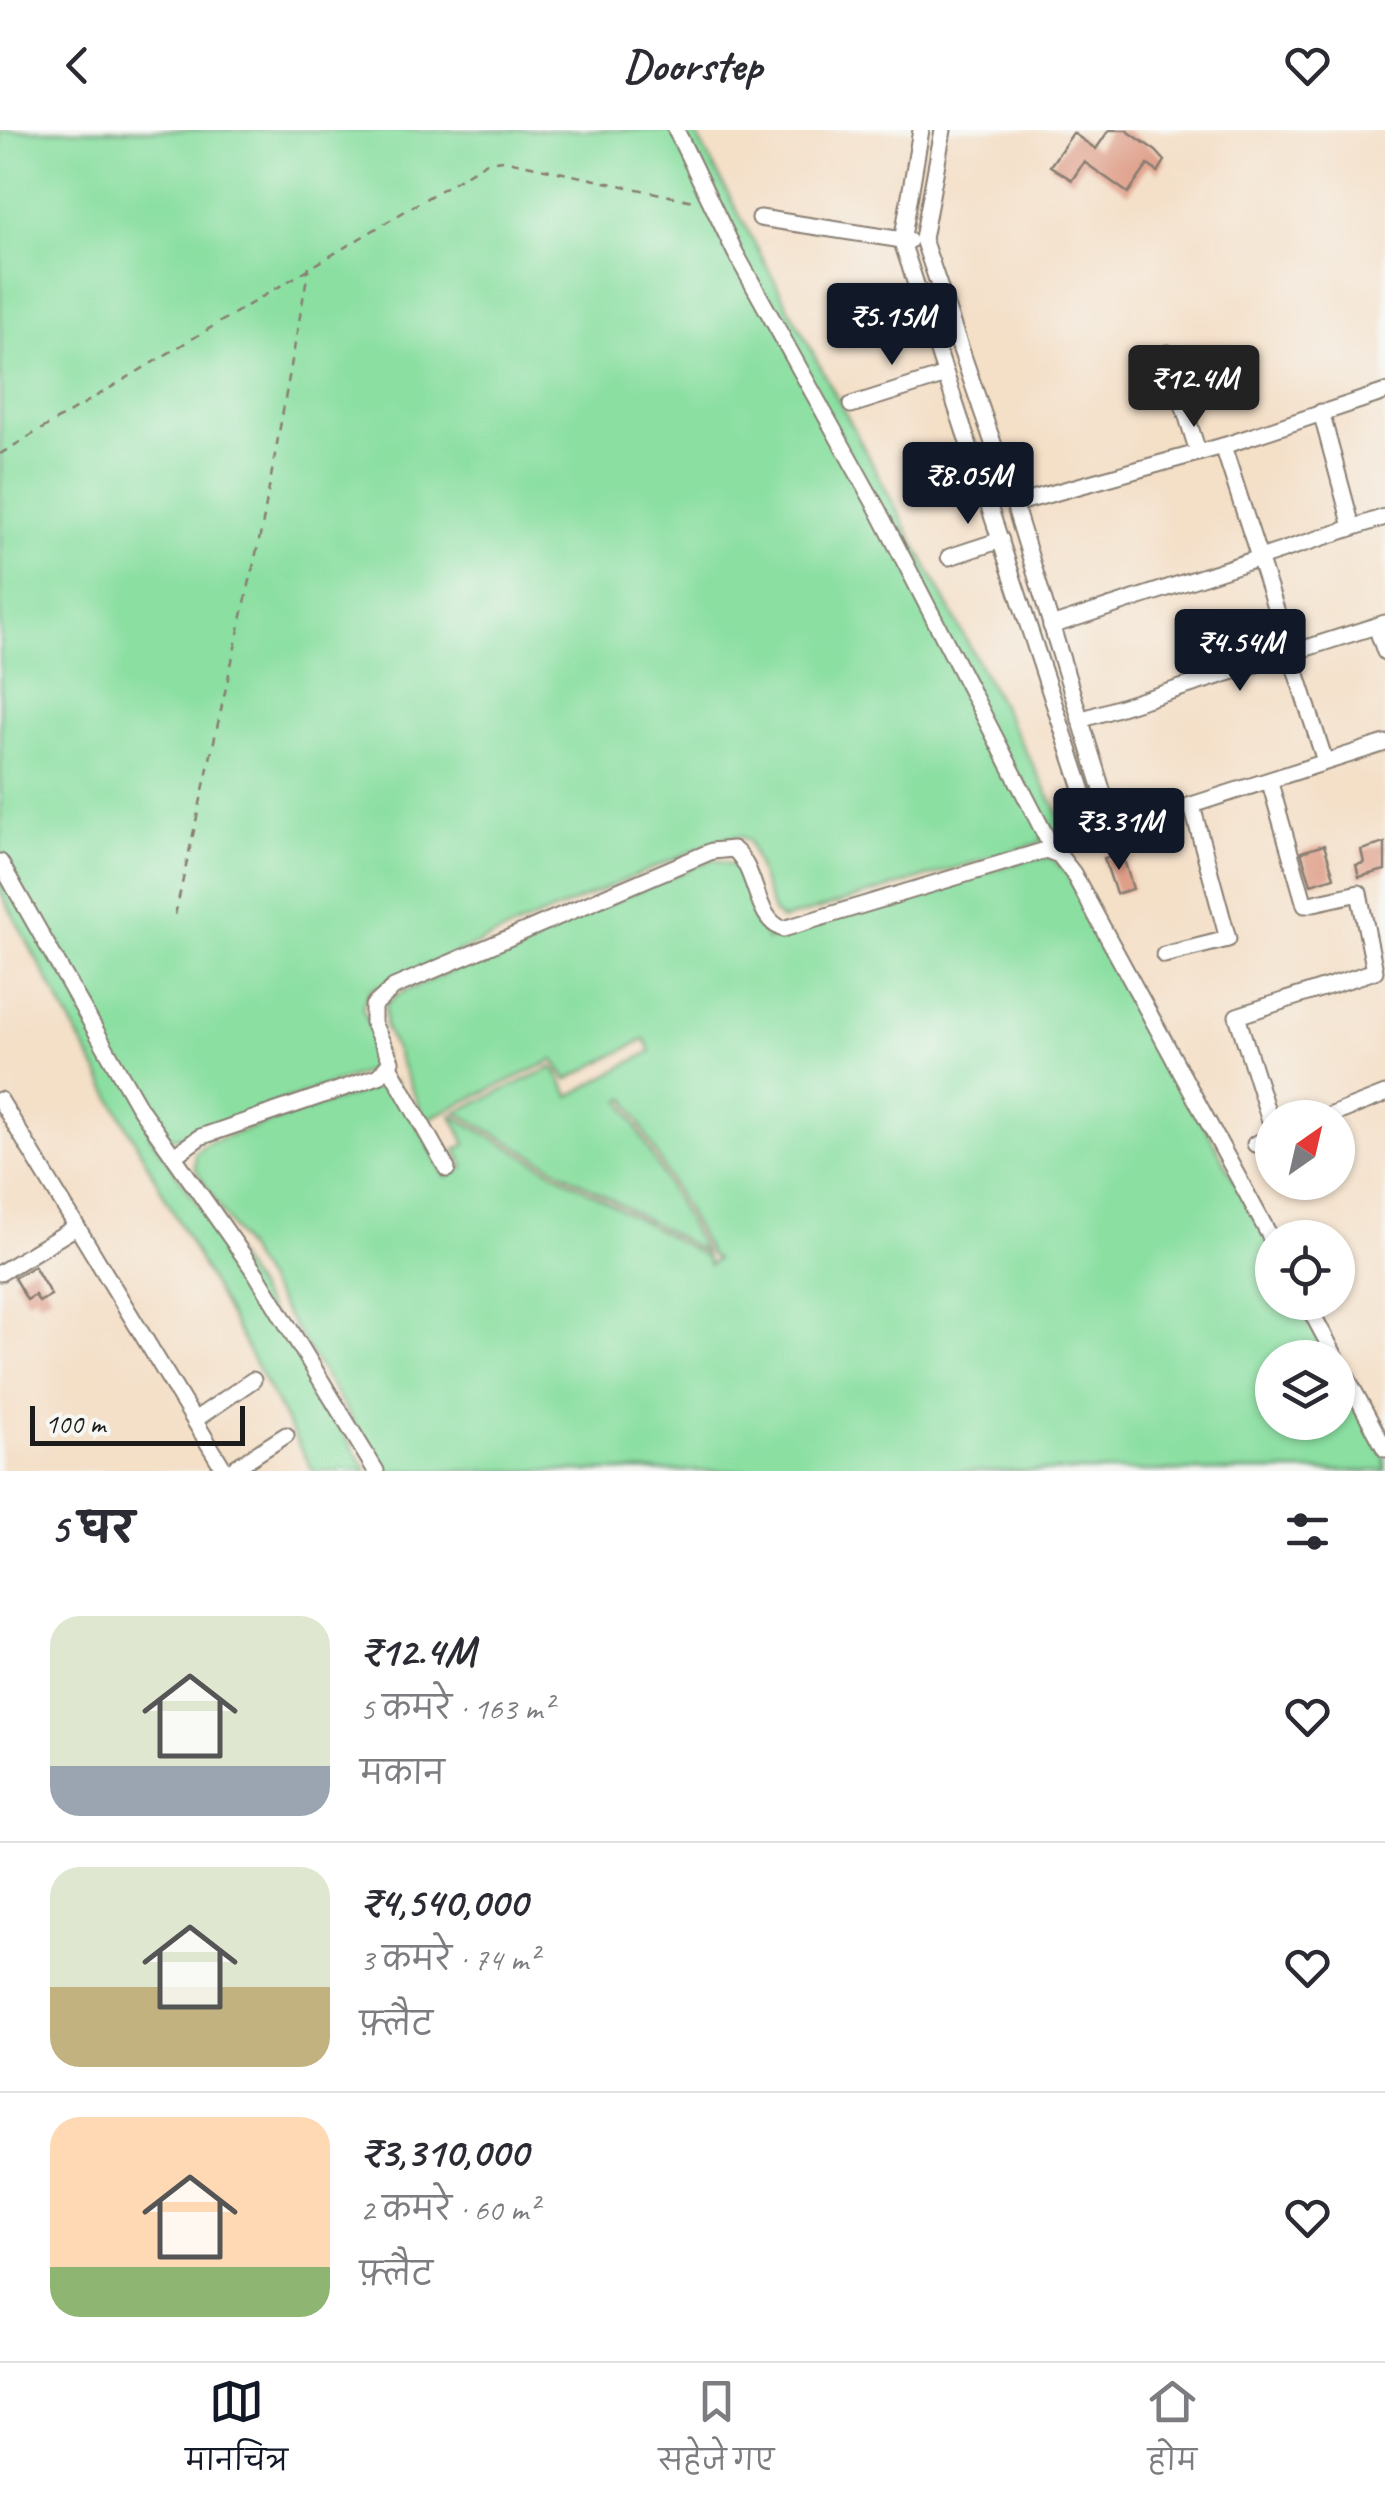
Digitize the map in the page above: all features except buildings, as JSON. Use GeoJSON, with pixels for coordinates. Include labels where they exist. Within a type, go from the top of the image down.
{"type":"FeatureCollection","features":[{"type":"Feature","properties":{"kind":"street"},"geometry":{"type":"LineString","coordinates":[[676,130],[1053,850],[1073,874],[1261,1220]]}},
{"type":"Feature","properties":{"kind":"street"},"geometry":{"type":"LineString","coordinates":[[921,130],[902,242],[1094,828],[1105,830],[1131,824],[1270,783],[1325,761],[1384,747]]}},
{"type":"Feature","properties":{"kind":"street"},"geometry":{"type":"LineString","coordinates":[[943,130],[923,239],[1014,504],[1108,809],[1131,824]]}},
{"type":"Feature","properties":{"kind":"street"},"geometry":{"type":"LineString","coordinates":[[760,218],[902,242],[923,239]]}},
{"type":"Feature","properties":{"kind":"street"},"geometry":{"type":"LineString","coordinates":[[1168,353],[1198,452]]}},
{"type":"Feature","properties":{"kind":"street"},"geometry":{"type":"LineString","coordinates":[[851,405],[946,375]]}},
{"type":"Feature","properties":{"kind":"street"},"geometry":{"type":"LineString","coordinates":[[1014,504],[1223,446],[1385,392]]}},
{"type":"Feature","properties":{"kind":"street"},"geometry":{"type":"LineString","coordinates":[[1321,412],[1352,527]]}},
{"type":"Feature","properties":{"kind":"street"},"geometry":{"type":"LineString","coordinates":[[1223,446],[1325,761]]}},
{"type":"Feature","properties":{"kind":"street"},"geometry":{"type":"LineString","coordinates":[[1051,626],[1385,517]]}},
{"type":"Feature","properties":{"kind":"street"},"geometry":{"type":"LineString","coordinates":[[950,557],[1018,522]]}},
{"type":"Feature","properties":{"kind":"street"},"geometry":{"type":"LineString","coordinates":[[1080,720],[1380,625],[1385,652]]}},
{"type":"Feature","properties":{"kind":"street"},"geometry":{"type":"LineString","coordinates":[[1263,1100],[1236,1016],[1376,971],[1359,893],[1305,905],[1270,783]]}},
{"type":"Feature","properties":{"kind":"street"},"geometry":{"type":"LineString","coordinates":[[1164,955],[1228,940],[1192,806]]}},
{"type":"Feature","properties":{"kind":"street"},"geometry":{"type":"LineString","coordinates":[[447,1169],[389,1066],[390,1055],[372,1015],[384,993],[712,851],[732,850],[742,856],[754,875],[767,918],[782,928],[1036,850],[1053,850]]}},
{"type":"Feature","properties":{"kind":"street"},"geometry":{"type":"LineString","coordinates":[[0,862],[122,1078],[257,1275],[376,1471]]}},
{"type":"Feature","properties":{"kind":"street"},"geometry":{"type":"LineString","coordinates":[[174,1156],[200,1137],[366,1081],[389,1066]]}},
{"type":"Feature","properties":{"kind":"street"},"geometry":{"type":"LineString","coordinates":[[1355,1106],[1385,1094]]}},
{"type":"Feature","properties":{"kind":"street"},"geometry":{"type":"LineString","coordinates":[[0,1100],[228,1471],[286,1434]]}},
{"type":"Feature","properties":{"kind":"street"},"geometry":{"type":"LineString","coordinates":[[0,1273],[76,1226]]}},
{"type":"Feature","properties":{"kind":"street"},"geometry":{"type":"LineString","coordinates":[[196,1419],[254,1380]]}},
{"type":"Feature","properties":{"kind":"street"},"geometry":{"type":"LineString","coordinates":[[1355,1393],[1385,1449]]}},
{"type":"Feature","properties":{"kind":"path"},"geometry":{"type":"LineString","coordinates":[[0,454],[487,162],[503,160],[713,205]]}},
{"type":"Feature","properties":{"kind":"path"},"geometry":{"type":"LineString","coordinates":[[175,915],[262,527],[310,266]]}},
{"type":"Feature","properties":{"kind":"green space"},"geometry":{"type":"Polygon","coordinates":[[[0,130],[694,130],[1067,829],[1041,837],[1043,842],[782,920],[773,912],[749,841],[740,836],[723,838],[370,990],[362,1007],[382,1056],[375,1069],[180,1137],[167,1138],[162,1132],[150,1136],[242,1266],[367,1471],[313,1471],[0,891],[0,130]]]}},
{"type":"Feature","properties":{"kind":"green space"},"geometry":{"type":"Polygon","coordinates":[[[1052,858],[1071,878],[1256,1220],[1255,1320],[1310,1320],[1322,1340],[1255,1340],[1255,1440],[1355,1440],[1355,1402],[1385,1458],[1385,1471],[384,1471],[195,1168],[195,1152],[207,1143],[394,1081],[446,1177],[465,1167],[456,1150],[466,1144],[452,1115],[706,1257],[709,1265],[716,1259],[710,1255],[626,1098],[622,1100],[704,1252],[456,1112],[553,1067],[570,1096],[651,1051],[645,1039],[567,1080],[554,1060],[425,1120],[385,1026],[386,1004],[398,994],[713,859],[739,867],[752,891],[767,940],[1029,859],[1052,858]]]}}]}
